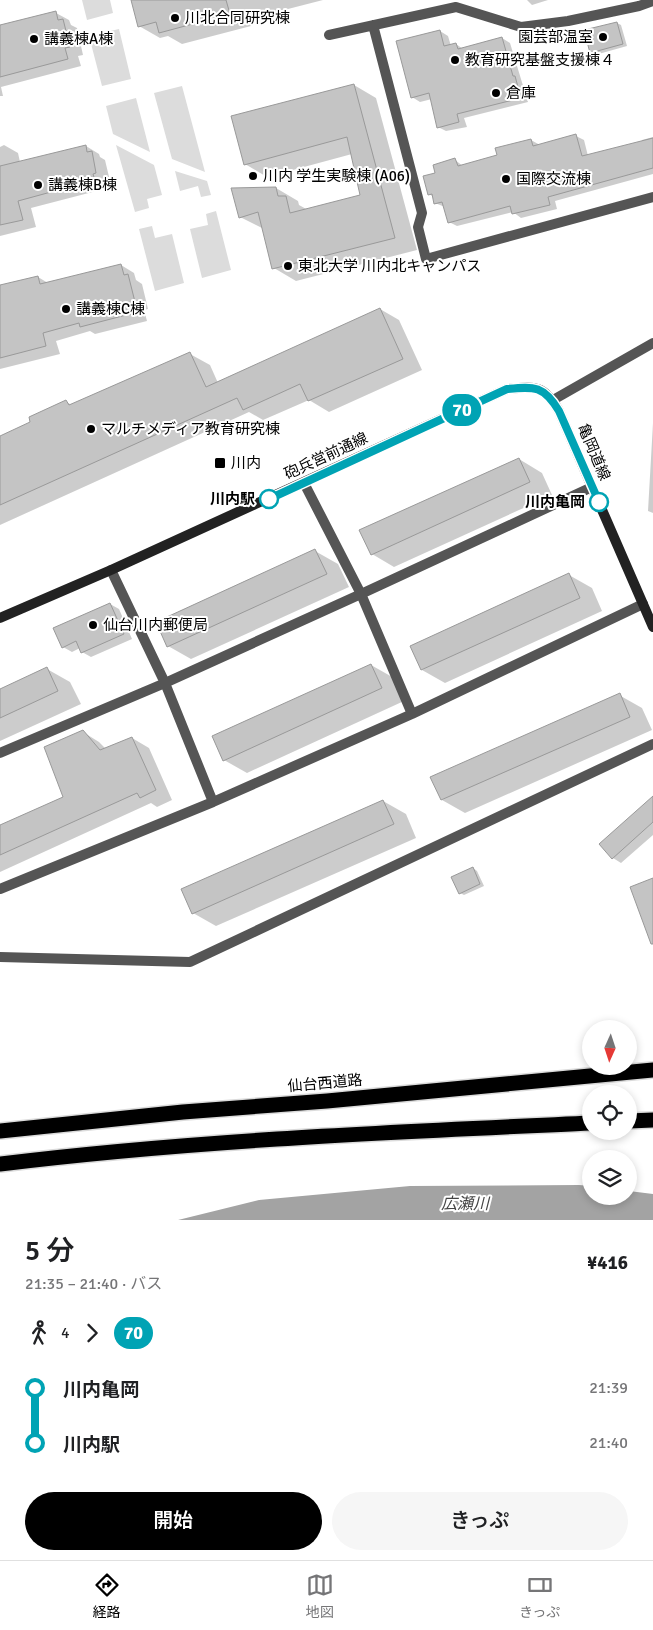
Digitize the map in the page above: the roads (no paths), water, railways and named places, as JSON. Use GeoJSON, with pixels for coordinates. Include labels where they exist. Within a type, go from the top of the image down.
{"type":"FeatureCollection","features":[{"type":"Feature","properties":{"kind":"highway","name":"仙台西道路"},"geometry":{"type":"LineString","coordinates":[[0,1131],[173,1113],[317,1102],[653,1070]]}},
{"type":"Feature","properties":{"kind":"highway"},"geometry":{"type":"LineString","coordinates":[[637,1121],[653,1120]]}},
{"type":"Feature","properties":{"kind":"highway"},"geometry":{"type":"LineString","coordinates":[[0,1164],[176,1147],[333,1135],[582,1123]]}},
{"type":"Feature","properties":{"kind":"street","name":"砲兵営前通線"},"geometry":{"type":"LineString","coordinates":[[0,618],[304,483],[507,389],[527,387],[545,391],[553,400]]}},
{"type":"Feature","properties":{"kind":"street","name":"亀岡道線"},"geometry":{"type":"LineString","coordinates":[[553,400],[653,627]]}},
{"type":"Feature","properties":{"kind":"lane"},"geometry":{"type":"LineString","coordinates":[[329,36],[456,4],[521,27],[568,22],[653,1]]}},
{"type":"Feature","properties":{"kind":"lane"},"geometry":{"type":"LineString","coordinates":[[373,25],[422,213],[418,227],[426,259],[653,197]]}},
{"type":"Feature","properties":{"kind":"lane"},"geometry":{"type":"LineString","coordinates":[[553,400],[653,343]]}},
{"type":"Feature","properties":{"kind":"lane"},"geometry":{"type":"LineString","coordinates":[[304,483],[361,594],[412,714]]}},
{"type":"Feature","properties":{"kind":"lane"},"geometry":{"type":"LineString","coordinates":[[0,753],[165,683],[592,486]]}},
{"type":"Feature","properties":{"kind":"lane"},"geometry":{"type":"LineString","coordinates":[[111,570],[165,683],[213,802]]}},
{"type":"Feature","properties":{"kind":"lane"},"geometry":{"type":"LineString","coordinates":[[0,889],[213,802],[412,714],[643,604]]}},
{"type":"Feature","properties":{"kind":"lane"},"geometry":{"type":"LineString","coordinates":[[0,957],[190,962],[653,744]]}},
{"type":"Feature","properties":{"kind":"water","name":"広瀬川"},"geometry":{"type":"Polygon","coordinates":[[[582,1185],[582,1205],[637,1205],[637,1192],[653,1194],[653,1220],[178,1220],[259,1200],[410,1186],[582,1185]]]}},
{"type":"Feature","properties":{"kind":"place","name":"川北合同研究棟"},"geometry":{"type":"Point","coordinates":[175,18]}},
{"type":"Feature","properties":{"kind":"place","name":"園芸部温室"},"geometry":{"type":"Point","coordinates":[603,37]}},
{"type":"Feature","properties":{"kind":"place","name":"講義棟A棟"},"geometry":{"type":"Point","coordinates":[34,39]}},
{"type":"Feature","properties":{"kind":"place","name":"教育研究基盤支援棟４"},"geometry":{"type":"Point","coordinates":[455,60]}},
{"type":"Feature","properties":{"kind":"place","name":"倉庫"},"geometry":{"type":"Point","coordinates":[496,93]}},
{"type":"Feature","properties":{"kind":"place","name":"川内 学生実験棟 (A06)"},"geometry":{"type":"Point","coordinates":[253,176]}},
{"type":"Feature","properties":{"kind":"place","name":"国際交流棟"},"geometry":{"type":"Point","coordinates":[506,179]}},
{"type":"Feature","properties":{"kind":"place","name":"講義棟B棟"},"geometry":{"type":"Point","coordinates":[38,185]}},
{"type":"Feature","properties":{"kind":"place","name":"東北大学 川内北キャンパス"},"geometry":{"type":"Point","coordinates":[288,266]}},
{"type":"Feature","properties":{"kind":"place","name":"講義棟C棟"},"geometry":{"type":"Point","coordinates":[66,309]}},
{"type":"Feature","properties":{"kind":"place","name":"マルチメディア教育研究棟"},"geometry":{"type":"Point","coordinates":[91,429]}},
{"type":"Feature","properties":{"kind":"place","name":"川内"},"geometry":{"type":"Point","coordinates":[220,463]}},
{"type":"Feature","properties":{"kind":"place","name":"川内駅"},"geometry":{"type":"Point","coordinates":[269,499]}},
{"type":"Feature","properties":{"kind":"place","name":"川内亀岡"},"geometry":{"type":"Point","coordinates":[599,502]}},
{"type":"Feature","properties":{"kind":"place","name":"仙台川内郵便局"},"geometry":{"type":"Point","coordinates":[93,625]}}]}
